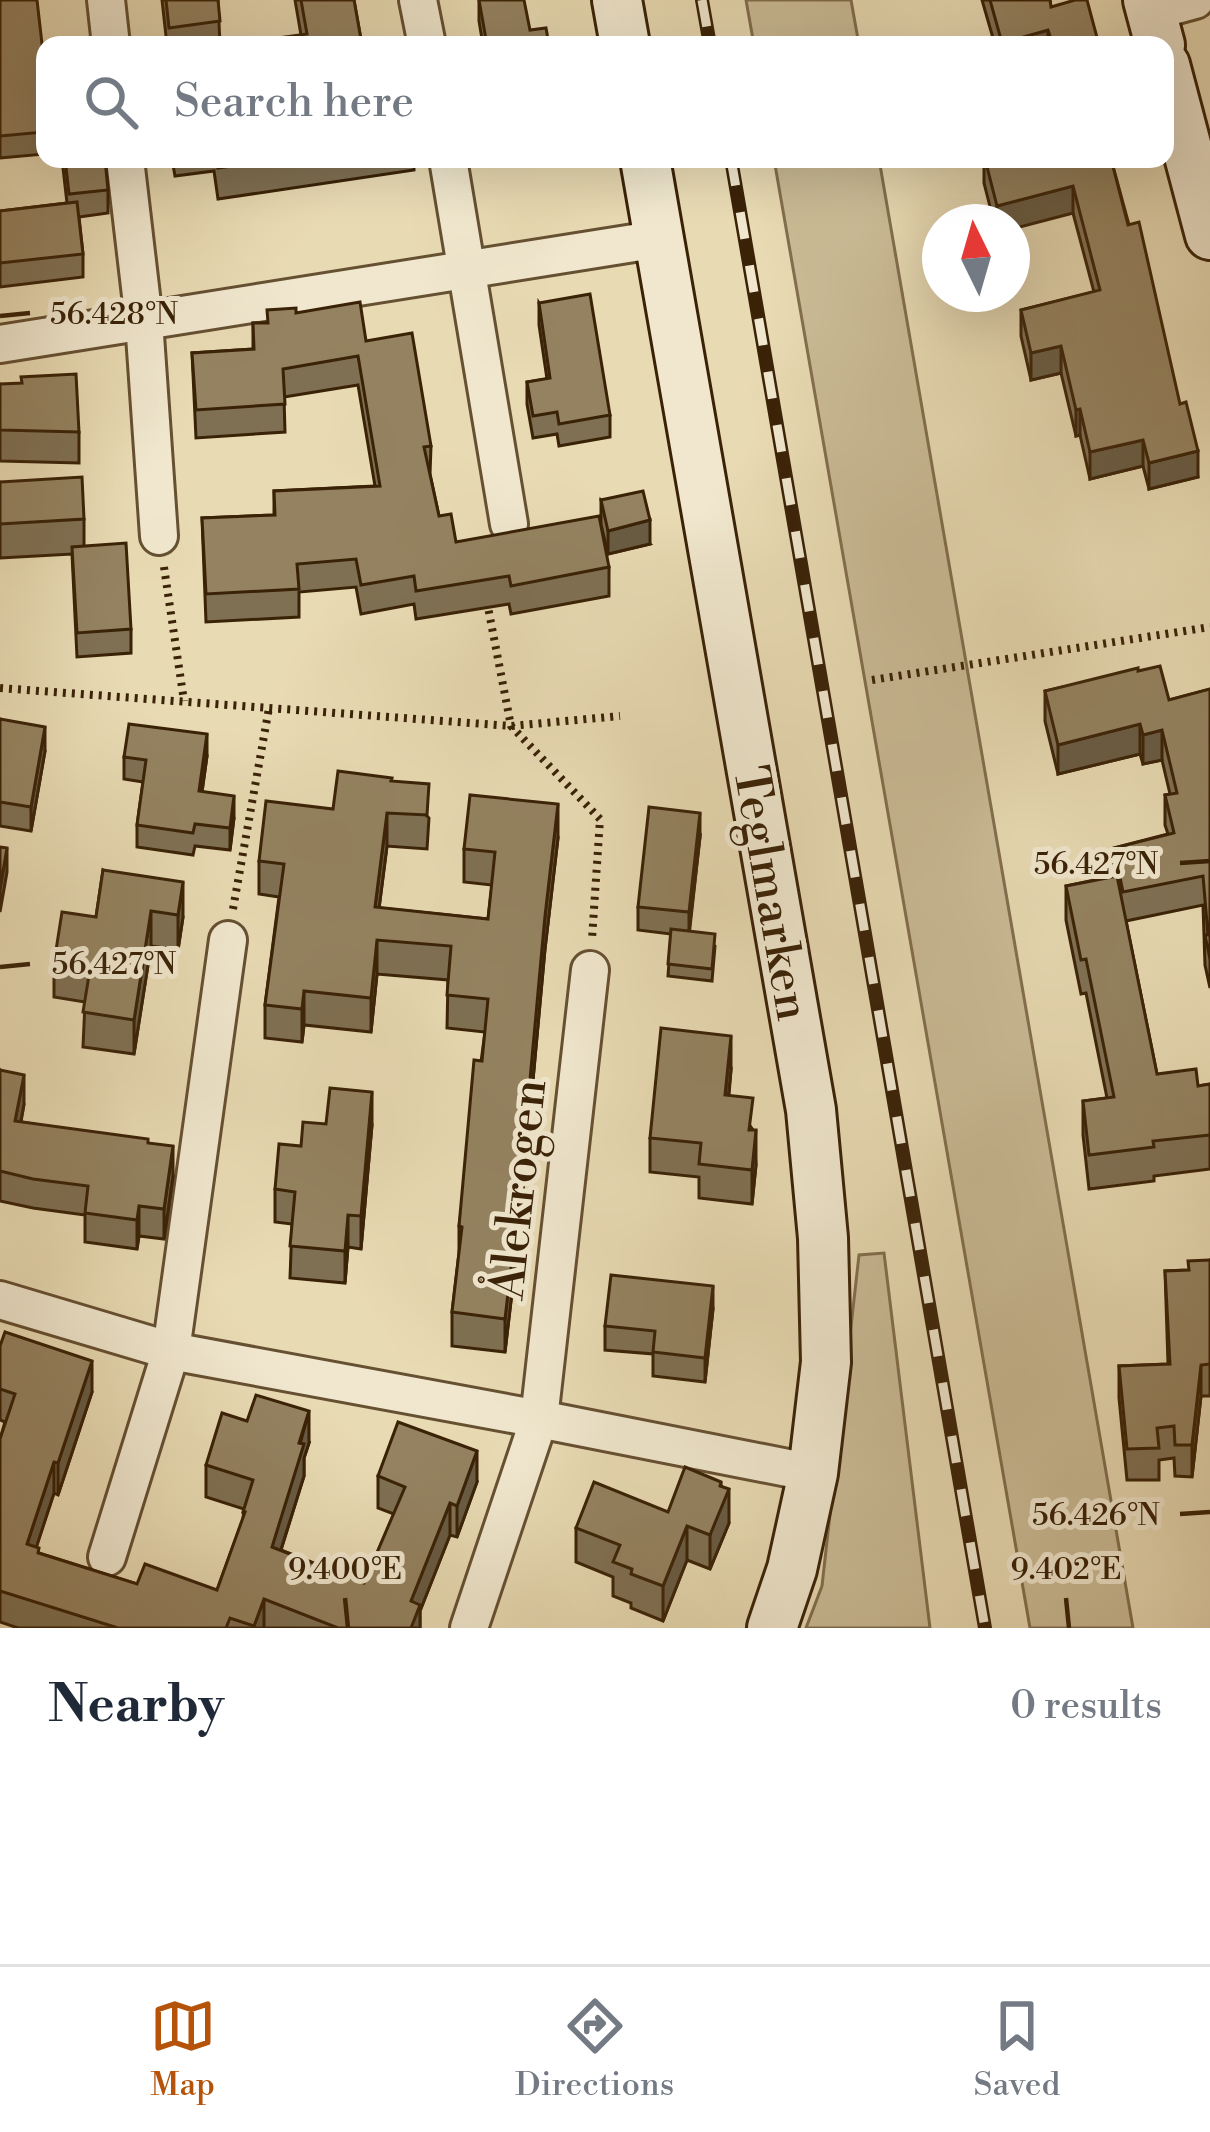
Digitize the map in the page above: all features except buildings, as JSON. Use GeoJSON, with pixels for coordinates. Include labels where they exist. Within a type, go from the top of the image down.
{"type":"FeatureCollection","features":[{"type":"Feature","properties":{"kind":"street"},"geometry":{"type":"LineString","coordinates":[[106,0],[110,36]]}},
{"type":"Feature","properties":{"kind":"street"},"geometry":{"type":"LineString","coordinates":[[418,0],[425,36]]}},
{"type":"Feature","properties":{"kind":"street"},"geometry":{"type":"LineString","coordinates":[[617,0],[623,36]]}},
{"type":"Feature","properties":{"kind":"street"},"geometry":{"type":"LineString","coordinates":[[1174,99],[1210,235]]}},
{"type":"Feature","properties":{"kind":"street"},"geometry":{"type":"LineString","coordinates":[[126,168],[144,321],[159,536]]}},
{"type":"Feature","properties":{"kind":"street"},"geometry":{"type":"LineString","coordinates":[[450,168],[509,524]]}},
{"type":"Feature","properties":{"kind":"street","name":"Teglmarken"},"geometry":{"type":"LineString","coordinates":[[647,168],[811,1110],[823,1238],[826,1362],[813,1473],[772,1628]]}},
{"type":"Feature","properties":{"kind":"street"},"geometry":{"type":"LineString","coordinates":[[0,344],[659,238]]}},
{"type":"Feature","properties":{"kind":"street"},"geometry":{"type":"LineString","coordinates":[[107,1557],[170,1351],[228,940]]}},
{"type":"Feature","properties":{"kind":"street","name":"Ålekrogen"},"geometry":{"type":"LineString","coordinates":[[469,1628],[539,1419],[590,970]]}},
{"type":"Feature","properties":{"kind":"street"},"geometry":{"type":"LineString","coordinates":[[0,1300],[170,1351],[813,1473]]}},
{"type":"Feature","properties":{"kind":"path"},"geometry":{"type":"LineString","coordinates":[[159,536],[184,701]]}},
{"type":"Feature","properties":{"kind":"path"},"geometry":{"type":"LineString","coordinates":[[484,589],[511,726],[600,819],[590,970]]}},
{"type":"Feature","properties":{"kind":"path"},"geometry":{"type":"LineString","coordinates":[[872,680],[1210,627]]}},
{"type":"Feature","properties":{"kind":"path"},"geometry":{"type":"LineString","coordinates":[[0,688],[511,726],[620,716]]}},
{"type":"Feature","properties":{"kind":"path"},"geometry":{"type":"LineString","coordinates":[[228,940],[269,708]]}},
{"type":"Feature","properties":{"kind":"shaded area"},"geometry":{"type":"Polygon","coordinates":[[[746,0],[851,0],[857,36],[752,36],[746,0]]]}},
{"type":"Feature","properties":{"kind":"shaded area"},"geometry":{"type":"Polygon","coordinates":[[[776,168],[881,168],[1133,1628],[1030,1628],[776,168]]]}},
{"type":"Feature","properties":{"kind":"shaded area"},"geometry":{"type":"Polygon","coordinates":[[[884,1253],[930,1628],[806,1628],[822,1586],[859,1255],[884,1253]]]}},
{"type":"Feature","properties":{"kind":"railway"},"geometry":{"type":"LineString","coordinates":[[702,0],[708,36]]}},
{"type":"Feature","properties":{"kind":"railway"},"geometry":{"type":"LineString","coordinates":[[733,168],[985,1628]]}}]}
